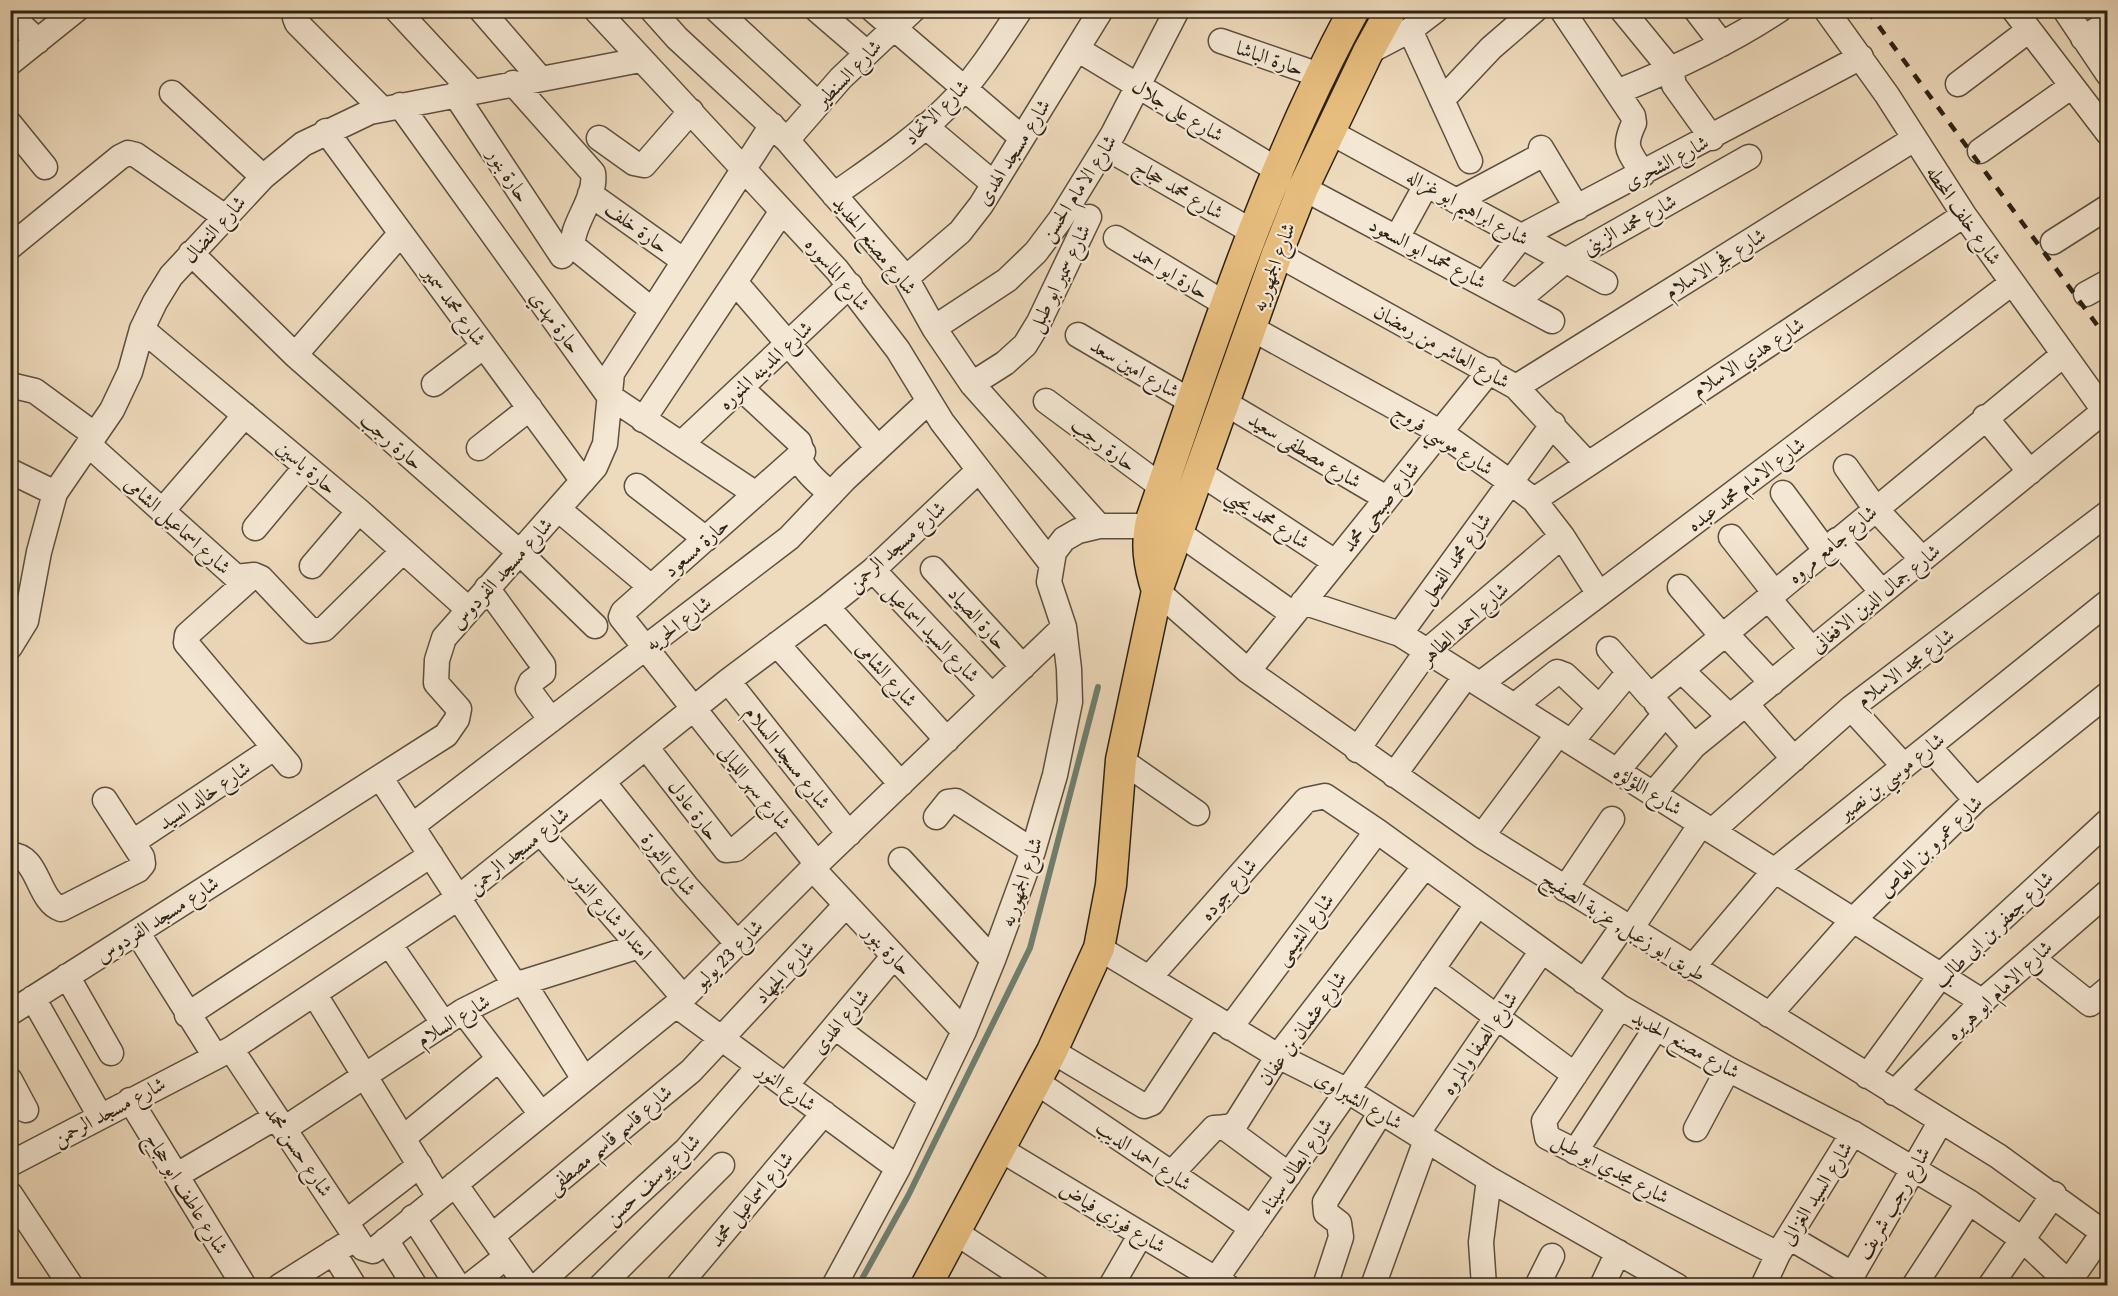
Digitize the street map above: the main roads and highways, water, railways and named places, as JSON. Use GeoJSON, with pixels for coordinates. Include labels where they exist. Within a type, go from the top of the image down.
{"type":"FeatureCollection","features":[{"type":"Feature","properties":{"kind":"main road","name":"شارع الجمهوريه"},"geometry":{"type":"LineString","coordinates":[[1157,591],[1148,562],[1149,526],[1253,232],[1319,75],[1349,12]]}},
{"type":"Feature","properties":{"kind":"main road","name":"شارع الجمهوريه"},"geometry":{"type":"LineString","coordinates":[[927,1286],[1052,1052],[1099,948],[1112,885],[1121,759],[1157,591],[1277,254],[1303,188],[1330,132],[1387,32]]}},
{"type":"Feature","properties":{"kind":"waterway"},"geometry":{"type":"LineString","coordinates":[[858,1286],[908,1196],[1030,948],[1098,687]]}},
{"type":"Feature","properties":{"kind":"railway"},"geometry":{"type":"LineString","coordinates":[[1867,10],[2108,340]]}}]}
